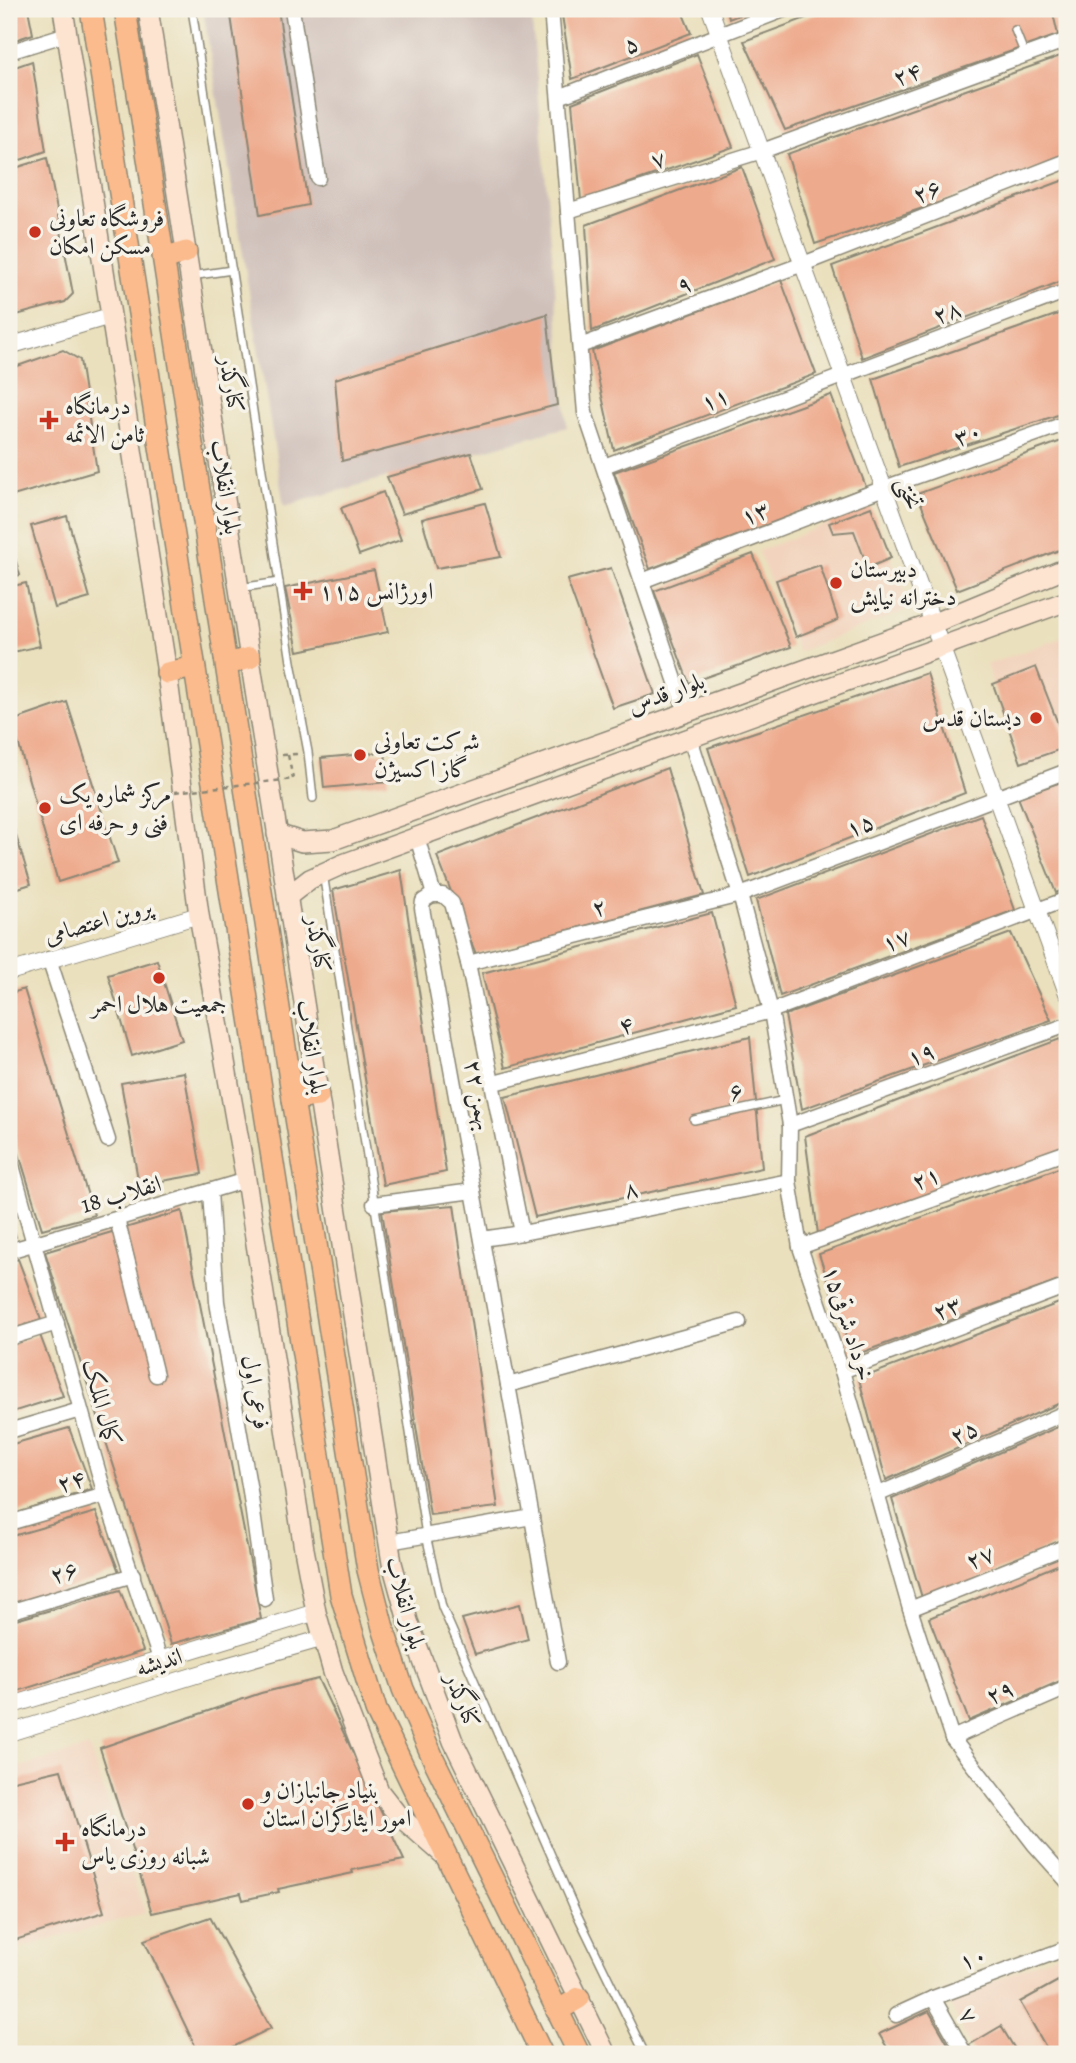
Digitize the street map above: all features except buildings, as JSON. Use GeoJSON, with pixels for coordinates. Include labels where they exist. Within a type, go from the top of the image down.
{"type":"FeatureCollection","features":[{"type":"Feature","properties":{"kind":"main road"},"geometry":{"type":"LineString","coordinates":[[64,9],[167,673],[199,915],[246,1180],[316,1612],[349,1715],[379,1791],[397,1814],[445,1856]]}},
{"type":"Feature","properties":{"kind":"main road"},"geometry":{"type":"LineString","coordinates":[[91,9],[341,1595],[376,1710],[542,2054]]}},
{"type":"Feature","properties":{"kind":"main road","name":"بلوار انقلاب"},"geometry":{"type":"LineString","coordinates":[[125,9],[358,1512],[383,1628],[403,1689],[433,1758],[579,2054]]}},
{"type":"Feature","properties":{"kind":"main road","name":"کنارگذر"},"geometry":{"type":"LineString","coordinates":[[148,9],[392,1563],[408,1621],[453,1741],[606,2054]]}},
{"type":"Feature","properties":{"kind":"main road"},"geometry":{"type":"LineString","coordinates":[[114,159],[148,155]]}},
{"type":"Feature","properties":{"kind":"main road"},"geometry":{"type":"LineString","coordinates":[[164,259],[186,252]]}},
{"type":"Feature","properties":{"kind":"main road","name":"بلوار قدس"},"geometry":{"type":"LineString","coordinates":[[278,834],[302,842],[333,840],[934,623],[1067,568]]}},
{"type":"Feature","properties":{"kind":"main road","name":"بلوار قدس"},"geometry":{"type":"LineString","coordinates":[[287,897],[310,879],[416,837],[1067,601]]}},
{"type":"Feature","properties":{"kind":"main road"},"geometry":{"type":"LineString","coordinates":[[227,664],[250,658]]}},
{"type":"Feature","properties":{"kind":"main road"},"geometry":{"type":"LineString","coordinates":[[167,673],[194,667]]}},
{"type":"Feature","properties":{"kind":"main road"},"geometry":{"type":"LineString","coordinates":[[409,813],[416,837]]}},
{"type":"Feature","properties":{"kind":"main road"},"geometry":{"type":"LineString","coordinates":[[293,1099],[318,1096]]}},
{"type":"Feature","properties":{"kind":"main road"},"geometry":{"type":"LineString","coordinates":[[302,1361],[334,1356]]}},
{"type":"Feature","properties":{"kind":"main road"},"geometry":{"type":"LineString","coordinates":[[557,2011],[579,1998]]}},
{"type":"Feature","properties":{"kind":"street"},"geometry":{"type":"LineString","coordinates":[[292,9],[318,178]]}},
{"type":"Feature","properties":{"kind":"street"},"geometry":{"type":"LineString","coordinates":[[551,9],[585,413],[686,712]]}},
{"type":"Feature","properties":{"kind":"street","name":"تختی"},"geometry":{"type":"LineString","coordinates":[[710,9],[1067,993]]}},
{"type":"Feature","properties":{"kind":"street","name":"۵"},"geometry":{"type":"LineString","coordinates":[[559,97],[786,9]]}},
{"type":"Feature","properties":{"kind":"street"},"geometry":{"type":"LineString","coordinates":[[9,52],[68,34]]}},
{"type":"Feature","properties":{"kind":"street","name":"۲۴"},"geometry":{"type":"LineString","coordinates":[[762,151],[1067,40]]}},
{"type":"Feature","properties":{"kind":"street","name":"۷"},"geometry":{"type":"LineString","coordinates":[[568,211],[762,151]]}},
{"type":"Feature","properties":{"kind":"street","name":"۲۶"},"geometry":{"type":"LineString","coordinates":[[803,264],[1067,161]]}},
{"type":"Feature","properties":{"kind":"street","name":"۹"},"geometry":{"type":"LineString","coordinates":[[580,346],[803,264]]}},
{"type":"Feature","properties":{"kind":"street","name":"۲۸"},"geometry":{"type":"LineString","coordinates":[[843,375],[1067,291]]}},
{"type":"Feature","properties":{"kind":"street"},"geometry":{"type":"LineString","coordinates":[[9,346],[110,316]]}},
{"type":"Feature","properties":{"kind":"street","name":"۱۱"},"geometry":{"type":"LineString","coordinates":[[604,466],[843,375]]}},
{"type":"Feature","properties":{"kind":"street","name":"۳۰"},"geometry":{"type":"LineString","coordinates":[[884,488],[1067,423]]}},
{"type":"Feature","properties":{"kind":"street","name":"۱۳"},"geometry":{"type":"LineString","coordinates":[[642,581],[884,488]]}},
{"type":"Feature","properties":{"kind":"street","name":"۱۵خرداد شرقی"},"geometry":{"type":"LineString","coordinates":[[690,738],[740,895],[771,1010],[790,1125],[789,1181],[800,1247],[842,1371],[910,1609],[952,1738],[1034,1844],[1067,1881]]}},
{"type":"Feature","properties":{"kind":"street","name":"۱۵"},"geometry":{"type":"LineString","coordinates":[[740,895],[1067,771]]}},
{"type":"Feature","properties":{"kind":"street"},"geometry":{"type":"LineString","coordinates":[[416,837],[434,895]]}},
{"type":"Feature","properties":{"kind":"street","name":"۲۲ بهمن"},"geometry":{"type":"LineString","coordinates":[[523,1233],[468,963],[452,903],[443,895],[434,895],[423,901],[422,908],[558,1662]]}},
{"type":"Feature","properties":{"kind":"street","name":"۲"},"geometry":{"type":"LineString","coordinates":[[468,963],[740,895]]}},
{"type":"Feature","properties":{"kind":"street","name":"۱۷"},"geometry":{"type":"LineString","coordinates":[[771,1010],[1067,900]]}},
{"type":"Feature","properties":{"kind":"street","name":"پروین اعتصامی"},"geometry":{"type":"LineString","coordinates":[[9,972],[199,915]]}},
{"type":"Feature","properties":{"kind":"street"},"geometry":{"type":"LineString","coordinates":[[50,959],[108,1140]]}},
{"type":"Feature","properties":{"kind":"street","name":"۴"},"geometry":{"type":"LineString","coordinates":[[494,1083],[771,1010]]}},
{"type":"Feature","properties":{"kind":"street","name":"۱۹"},"geometry":{"type":"LineString","coordinates":[[790,1125],[1067,1025]]}},
{"type":"Feature","properties":{"kind":"street","name":"۲۱"},"geometry":{"type":"LineString","coordinates":[[800,1247],[1067,1152]]}},
{"type":"Feature","properties":{"kind":"street","name":"کمال الملک"},"geometry":{"type":"LineString","coordinates":[[10,1161],[105,1495],[160,1659]]}},
{"type":"Feature","properties":{"kind":"street","name":"انقلاب 18"},"geometry":{"type":"LineString","coordinates":[[9,1251],[246,1180]]}},
{"type":"Feature","properties":{"kind":"street","name":"۸"},"geometry":{"type":"LineString","coordinates":[[482,1239],[789,1181]]}},
{"type":"Feature","properties":{"kind":"street","name":"فرعی اول"},"geometry":{"type":"LineString","coordinates":[[210,1191],[217,1302],[250,1491],[265,1599]]}},
{"type":"Feature","properties":{"kind":"street"},"geometry":{"type":"LineString","coordinates":[[374,1204],[473,1191]]}},
{"type":"Feature","properties":{"kind":"street"},"geometry":{"type":"LineString","coordinates":[[117,1219],[156,1375]]}},
{"type":"Feature","properties":{"kind":"street","name":"۲۳"},"geometry":{"type":"LineString","coordinates":[[842,1371],[1067,1286]]}},
{"type":"Feature","properties":{"kind":"street"},"geometry":{"type":"LineString","coordinates":[[508,1385],[739,1322]]}},
{"type":"Feature","properties":{"kind":"street"},"geometry":{"type":"LineString","coordinates":[[9,1338],[57,1323]]}},
{"type":"Feature","properties":{"kind":"street"},"geometry":{"type":"LineString","coordinates":[[9,1432],[80,1410]]}},
{"type":"Feature","properties":{"kind":"street","name":"۲۵"},"geometry":{"type":"LineString","coordinates":[[879,1494],[1067,1412]]}},
{"type":"Feature","properties":{"kind":"street","name":"۲۴"},"geometry":{"type":"LineString","coordinates":[[9,1523],[105,1495]]}},
{"type":"Feature","properties":{"kind":"street"},"geometry":{"type":"LineString","coordinates":[[389,1542],[532,1517]]}},
{"type":"Feature","properties":{"kind":"street","name":"۲۷"},"geometry":{"type":"LineString","coordinates":[[910,1609],[1067,1546]]}},
{"type":"Feature","properties":{"kind":"street","name":"۲۶"},"geometry":{"type":"LineString","coordinates":[[9,1612],[133,1575]]}},
{"type":"Feature","properties":{"kind":"street","name":"اندیشه"},"geometry":{"type":"LineString","coordinates":[[9,1706],[316,1612]]}},
{"type":"Feature","properties":{"kind":"street"},"geometry":{"type":"LineString","coordinates":[[295,1618],[306,1630],[303,1644]]}},
{"type":"Feature","properties":{"kind":"street","name":"اندیشه"},"geometry":{"type":"LineString","coordinates":[[9,1731],[324,1638]]}},
{"type":"Feature","properties":{"kind":"street","name":"۲۹"},"geometry":{"type":"LineString","coordinates":[[952,1738],[1067,1688]]}},
{"type":"Feature","properties":{"kind":"street","name":"۱۰"},"geometry":{"type":"LineString","coordinates":[[896,2015],[933,1998],[1067,1948]]}},
{"type":"Feature","properties":{"kind":"street","name":"۷"},"geometry":{"type":"LineString","coordinates":[[933,1998],[965,2054]]}},
{"type":"Feature","properties":{"kind":"lane"},"geometry":{"type":"LineString","coordinates":[[192,9],[313,798]]}},
{"type":"Feature","properties":{"kind":"lane"},"geometry":{"type":"LineString","coordinates":[[1015,30],[1025,56]]}},
{"type":"Feature","properties":{"kind":"lane"},"geometry":{"type":"LineString","coordinates":[[190,276],[232,270]]}},
{"type":"Feature","properties":{"kind":"lane"},"geometry":{"type":"LineString","coordinates":[[239,588],[279,582]]}},
{"type":"Feature","properties":{"kind":"lane"},"geometry":{"type":"LineString","coordinates":[[323,873],[425,1535],[442,1607],[576,1912],[645,2054]]}},
{"type":"Feature","properties":{"kind":"lane","name":"۶"},"geometry":{"type":"LineString","coordinates":[[694,1120],[786,1100]]}},
{"type":"Feature","properties":{"kind":"path"},"geometry":{"type":"LineString","coordinates":[[265,757],[308,752]]}},
{"type":"Feature","properties":{"kind":"path"},"geometry":{"type":"LineString","coordinates":[[164,793],[293,779],[288,755]]}},
{"type":"Feature","properties":{"kind":"shaded area"},"geometry":{"type":"Polygon","coordinates":[[[203,9],[531,9],[567,427],[284,506],[203,9]]]}},
{"type":"Feature","properties":{"kind":"shaded area","name":"دبیرستان دخترانه نیایش"},"geometry":{"type":"Polygon","coordinates":[[[871,507],[911,608],[798,652],[758,551],[871,507]]]}},
{"type":"Feature","properties":{"kind":"shaded area","name":"دبستان قدس"},"geometry":{"type":"Polygon","coordinates":[[[1067,636],[1067,751],[1023,767],[986,665],[1067,636]]]}},
{"type":"Feature","properties":{"kind":"shaded area","name":"درمانگاه شبانه روزی یاس"},"geometry":{"type":"Polygon","coordinates":[[[89,1747],[145,1913],[9,1951],[9,1770],[89,1747]]]}},
{"type":"Feature","properties":{"kind":"shaded area"},"geometry":{"type":"Polygon","coordinates":[[[1067,1949],[1067,2054],[1018,2054],[1001,2026],[969,2045],[949,2001],[1067,1949]]]}},
{"type":"Feature","properties":{"kind":"place","name":"فروشگاه تعاونی مسکن امکان"},"geometry":{"type":"Point","coordinates":[35,232]}},
{"type":"Feature","properties":{"kind":"place","name":"درمانگاه ثامن الائمه"},"geometry":{"type":"Point","coordinates":[49,420]}},
{"type":"Feature","properties":{"kind":"place","name":"دبیرستان دخترانه نیایش"},"geometry":{"type":"Point","coordinates":[836,583]}},
{"type":"Feature","properties":{"kind":"place","name":"اورژانس ۱۱۵"},"geometry":{"type":"Point","coordinates":[303,591]}},
{"type":"Feature","properties":{"kind":"place","name":"دبستان قدس"},"geometry":{"type":"Point","coordinates":[1036,718]}},
{"type":"Feature","properties":{"kind":"place","name":"شرکت تعاونی گاز اکسیژن"},"geometry":{"type":"Point","coordinates":[360,755]}},
{"type":"Feature","properties":{"kind":"place","name":"مرکز شماره یک فنی و حرفه ای"},"geometry":{"type":"Point","coordinates":[45,808]}},
{"type":"Feature","properties":{"kind":"place","name":"جمعیت هلال احمر"},"geometry":{"type":"Point","coordinates":[159,978]}},
{"type":"Feature","properties":{"kind":"place","name":"بنیاد جانبازان و امور ایثارگران استان"},"geometry":{"type":"Point","coordinates":[248,1804]}},
{"type":"Feature","properties":{"kind":"place","name":"درمانگاه شبانه روزی یاس"},"geometry":{"type":"Point","coordinates":[65,1842]}}]}
